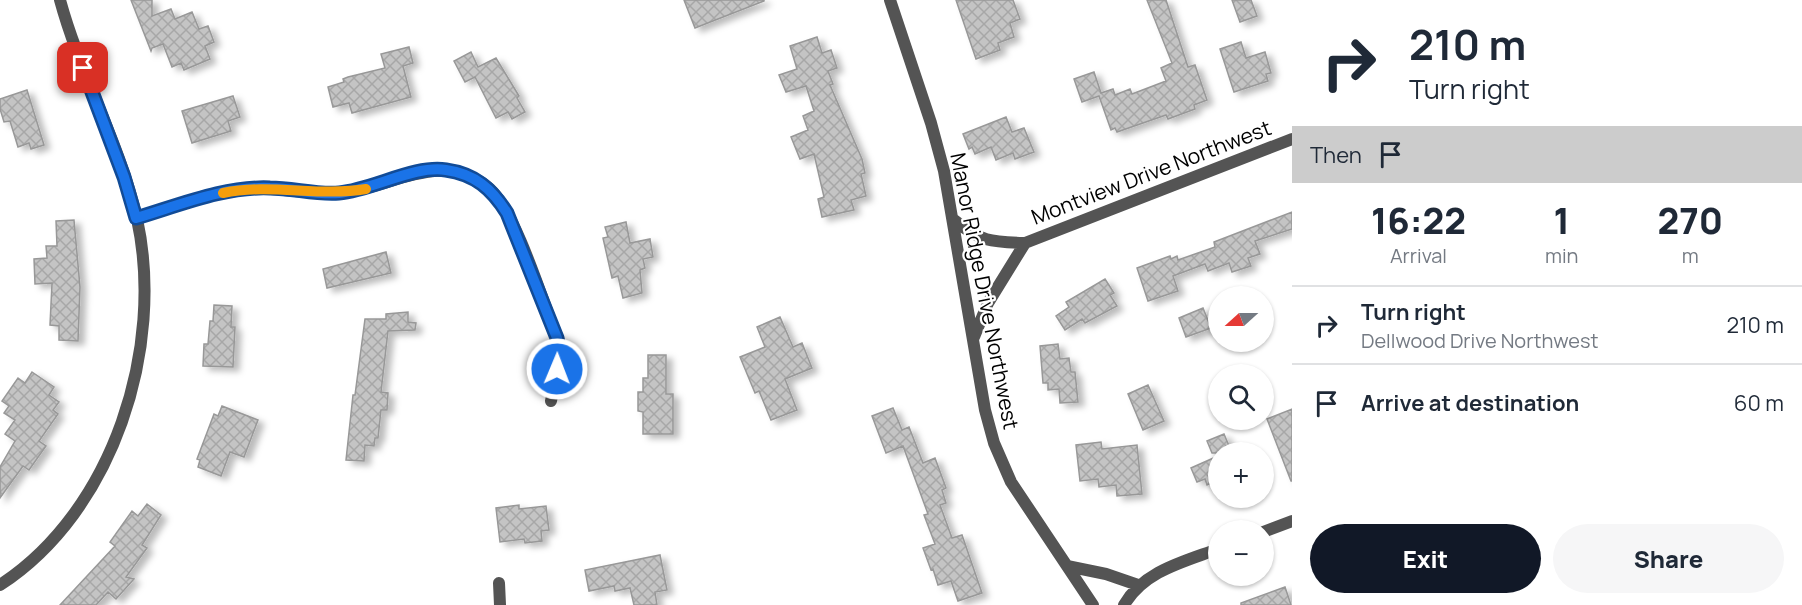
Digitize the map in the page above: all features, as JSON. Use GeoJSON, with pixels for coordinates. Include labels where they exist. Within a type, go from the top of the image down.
{"type":"FeatureCollection","features":[{"type":"Feature","properties":{"kind":"street"},"geometry":{"type":"LineString","coordinates":[[0,585],[31,560],[65,525],[93,482],[113,445],[131,399],[141,351],[145,309],[144,260],[136,218],[60,0]]}},
{"type":"Feature","properties":{"kind":"street","name":"Manor Ridge Drive Northwest"},"geometry":{"type":"LineString","coordinates":[[890,0],[931,123],[954,220],[985,410],[994,443],[1011,482],[1093,605]]}},
{"type":"Feature","properties":{"kind":"street","name":"Montview Drive Northwest"},"geometry":{"type":"LineString","coordinates":[[954,220],[974,236],[994,242],[1025,243],[1292,139]]}},
{"type":"Feature","properties":{"kind":"street"},"geometry":{"type":"LineString","coordinates":[[136,218],[241,189],[271,188],[339,193],[368,188],[426,170],[464,174],[489,189],[507,213],[557,338],[560,353],[550,401]]}},
{"type":"Feature","properties":{"kind":"street","name":"Montview Drive Northwest"},"geometry":{"type":"LineString","coordinates":[[974,339],[992,296],[1025,243]]}},
{"type":"Feature","properties":{"kind":"street"},"geometry":{"type":"LineString","coordinates":[[1274,528],[1292,521]]}},
{"type":"Feature","properties":{"kind":"street"},"geometry":{"type":"LineString","coordinates":[[1124,605],[1138,585],[1159,572],[1208,553]]}},
{"type":"Feature","properties":{"kind":"street"},"geometry":{"type":"LineString","coordinates":[[1067,566],[1106,574],[1138,585]]}},
{"type":"Feature","properties":{"kind":"street"},"geometry":{"type":"LineString","coordinates":[[499,583],[500,605]]}},
{"type":"Feature","properties":{"kind":"building"},"geometry":{"type":"Polygon","coordinates":[[[131,0],[152,0],[152,16],[171,9],[175,19],[192,12],[199,29],[208,26],[214,42],[205,46],[210,59],[184,70],[181,63],[172,67],[163,44],[152,48],[151,51],[131,0]]]}},
{"type":"Feature","properties":{"kind":"building"},"geometry":{"type":"Polygon","coordinates":[[[684,0],[764,0],[764,1],[695,28],[684,0]]]}},
{"type":"Feature","properties":{"kind":"building"},"geometry":{"type":"Polygon","coordinates":[[[956,0],[1013,0],[1020,19],[1010,23],[1014,37],[998,43],[1000,50],[976,59],[956,0]]]}},
{"type":"Feature","properties":{"kind":"building"},"geometry":{"type":"Polygon","coordinates":[[[1147,0],[1166,0],[1188,67],[1195,65],[1207,100],[1194,105],[1195,109],[1168,119],[1166,115],[1117,132],[1115,128],[1111,130],[1099,96],[1082,102],[1074,79],[1094,72],[1101,93],[1113,89],[1115,95],[1130,89],[1132,94],[1166,81],[1161,68],[1172,63],[1147,0]]]}},
{"type":"Feature","properties":{"kind":"building"},"geometry":{"type":"Polygon","coordinates":[[[1232,0],[1251,0],[1257,16],[1240,22],[1232,0]]]}},
{"type":"Feature","properties":{"kind":"building"},"geometry":{"type":"Polygon","coordinates":[[[817,37],[822,53],[831,50],[837,68],[828,71],[833,84],[830,85],[862,159],[865,173],[861,174],[866,196],[851,200],[854,210],[822,217],[818,199],[824,197],[814,154],[800,159],[791,137],[808,130],[803,116],[814,111],[806,86],[786,92],[779,75],[797,69],[790,46],[817,37]]]}},
{"type":"Feature","properties":{"kind":"building"},"geometry":{"type":"Polygon","coordinates":[[[1241,42],[1246,58],[1265,52],[1271,73],[1266,74],[1268,81],[1234,92],[1220,49],[1241,42]]]}},
{"type":"Feature","properties":{"kind":"building"},"geometry":{"type":"Polygon","coordinates":[[[409,47],[413,63],[403,66],[411,97],[352,113],[349,103],[333,107],[328,87],[344,82],[343,79],[348,77],[385,68],[381,54],[409,47]]]}},
{"type":"Feature","properties":{"kind":"building"},"geometry":{"type":"Polygon","coordinates":[[[471,52],[478,67],[496,58],[519,96],[517,98],[525,112],[512,119],[508,112],[496,118],[475,77],[465,82],[454,61],[471,52]]]}},
{"type":"Feature","properties":{"kind":"building"},"geometry":{"type":"Polygon","coordinates":[[[27,90],[44,145],[31,149],[29,143],[18,147],[10,121],[4,122],[0,109],[0,99],[27,90]]]}},
{"type":"Feature","properties":{"kind":"building"},"geometry":{"type":"Polygon","coordinates":[[[233,96],[240,117],[228,121],[231,131],[192,143],[182,111],[233,96]]]}},
{"type":"Feature","properties":{"kind":"building"},"geometry":{"type":"Polygon","coordinates":[[[1006,117],[1012,132],[1024,128],[1034,152],[1015,159],[1013,153],[996,160],[991,147],[975,154],[972,147],[969,149],[963,134],[1006,117]]]}},
{"type":"Feature","properties":{"kind":"building"},"geometry":{"type":"Polygon","coordinates":[[[1292,212],[1292,229],[1255,241],[1260,254],[1248,258],[1251,266],[1232,272],[1229,263],[1208,271],[1205,264],[1173,276],[1178,291],[1148,301],[1137,268],[1170,256],[1171,259],[1177,256],[1178,260],[1215,247],[1214,242],[1292,212]]]}},
{"type":"Feature","properties":{"kind":"building"},"geometry":{"type":"Polygon","coordinates":[[[74,220],[80,287],[78,341],[59,340],[59,326],[50,325],[52,283],[35,284],[34,259],[47,258],[46,246],[57,246],[56,221],[74,220]]]}},
{"type":"Feature","properties":{"kind":"building"},"geometry":{"type":"Polygon","coordinates":[[[626,222],[630,243],[650,239],[653,257],[643,259],[645,268],[640,270],[642,293],[623,298],[618,276],[612,278],[603,238],[608,237],[605,227],[626,222]]]}},
{"type":"Feature","properties":{"kind":"building"},"geometry":{"type":"Polygon","coordinates":[[[386,252],[391,273],[327,288],[323,269],[386,252]]]}},
{"type":"Feature","properties":{"kind":"building"},"geometry":{"type":"Polygon","coordinates":[[[1105,279],[1114,293],[1110,295],[1117,306],[1085,323],[1082,319],[1065,330],[1056,316],[1069,307],[1066,302],[1105,279]]]}},
{"type":"Feature","properties":{"kind":"building"},"geometry":{"type":"Polygon","coordinates":[[[214,305],[232,306],[231,327],[235,327],[233,367],[203,366],[204,344],[208,344],[214,305]]]}},
{"type":"Feature","properties":{"kind":"building"},"geometry":{"type":"Polygon","coordinates":[[[1203,308],[1208,320],[1208,329],[1186,337],[1179,318],[1203,308]]]}},
{"type":"Feature","properties":{"kind":"building"},"geometry":{"type":"Polygon","coordinates":[[[408,312],[408,322],[416,323],[415,330],[388,331],[381,392],[388,393],[387,410],[381,410],[378,438],[375,438],[374,446],[365,445],[364,461],[346,460],[365,319],[386,319],[386,314],[408,312]]]}},
{"type":"Feature","properties":{"kind":"building"},"geometry":{"type":"Polygon","coordinates":[[[780,317],[793,347],[802,343],[812,368],[785,379],[797,410],[771,420],[759,391],[755,393],[740,357],[765,347],[757,327],[780,317]]]}},
{"type":"Feature","properties":{"kind":"building"},"geometry":{"type":"Polygon","coordinates":[[[1058,344],[1060,359],[1069,358],[1071,372],[1075,372],[1078,402],[1060,403],[1059,389],[1048,390],[1048,383],[1043,383],[1040,346],[1058,344]]]}},
{"type":"Feature","properties":{"kind":"building"},"geometry":{"type":"Polygon","coordinates":[[[648,355],[666,355],[666,394],[673,394],[673,434],[643,434],[643,412],[638,411],[638,392],[643,392],[643,378],[648,378],[648,355]]]}},
{"type":"Feature","properties":{"kind":"building"},"geometry":{"type":"Polygon","coordinates":[[[32,372],[54,387],[49,395],[59,402],[53,410],[58,414],[39,441],[46,446],[29,470],[23,466],[0,498],[0,467],[15,441],[5,434],[15,420],[4,413],[9,406],[2,401],[18,378],[25,383],[32,372]]]}},
{"type":"Feature","properties":{"kind":"building"},"geometry":{"type":"Polygon","coordinates":[[[1148,385],[1164,421],[1143,430],[1128,394],[1148,385]]]}},
{"type":"Feature","properties":{"kind":"building"},"geometry":{"type":"Polygon","coordinates":[[[222,406],[258,420],[244,457],[230,452],[221,476],[198,467],[200,460],[197,459],[214,414],[218,416],[222,406]]]}},
{"type":"Feature","properties":{"kind":"building"},"geometry":{"type":"Polygon","coordinates":[[[893,408],[902,430],[909,427],[923,463],[935,458],[946,488],[942,490],[946,503],[940,505],[952,538],[962,535],[982,593],[958,601],[951,581],[938,585],[923,548],[935,544],[924,515],[928,514],[903,446],[886,453],[872,416],[893,408]]]}},
{"type":"Feature","properties":{"kind":"building"},"geometry":{"type":"Polygon","coordinates":[[[1292,409],[1292,481],[1271,430],[1274,430],[1274,416],[1292,409]]]}},
{"type":"Feature","properties":{"kind":"building"},"geometry":{"type":"Polygon","coordinates":[[[1224,434],[1227,442],[1208,443],[1207,441],[1224,434]]]}},
{"type":"Feature","properties":{"kind":"building"},"geometry":{"type":"Polygon","coordinates":[[[1101,442],[1102,449],[1137,445],[1142,494],[1117,496],[1116,485],[1099,487],[1098,479],[1080,481],[1076,445],[1101,442]]]}},
{"type":"Feature","properties":{"kind":"building"},"geometry":{"type":"Polygon","coordinates":[[[1208,460],[1208,485],[1205,479],[1197,482],[1191,468],[1208,460]]]}},
{"type":"Feature","properties":{"kind":"building"},"geometry":{"type":"Polygon","coordinates":[[[147,504],[161,515],[142,545],[147,548],[126,577],[134,579],[116,599],[108,592],[96,605],[60,605],[115,546],[110,542],[132,511],[138,516],[147,504]]]}},
{"type":"Feature","properties":{"kind":"building"},"geometry":{"type":"Polygon","coordinates":[[[519,505],[519,509],[546,506],[549,530],[541,531],[542,541],[525,543],[524,539],[500,542],[496,508],[519,505]]]}},
{"type":"Feature","properties":{"kind":"building"},"geometry":{"type":"Polygon","coordinates":[[[660,555],[667,590],[655,592],[657,605],[634,605],[630,588],[615,591],[614,586],[589,591],[585,570],[660,555]]]}},
{"type":"Feature","properties":{"kind":"building"},"geometry":{"type":"Polygon","coordinates":[[[1285,587],[1291,605],[1241,605],[1241,603],[1285,587]]]}},
{"type":"Feature","properties":{"kind":"slow traffic"},"geometry":{"type":"LineString","coordinates":[[223,193],[241,189],[271,188],[315,193],[339,193],[366,189]]}},
{"type":"Feature","properties":{"kind":"route"},"geometry":{"type":"LineString","coordinates":[[83,68],[124,177],[136,218],[241,189],[271,188],[339,193],[368,188],[426,170],[464,174],[479,181],[498,198],[507,213],[557,338],[560,353],[557,369]]}}]}
